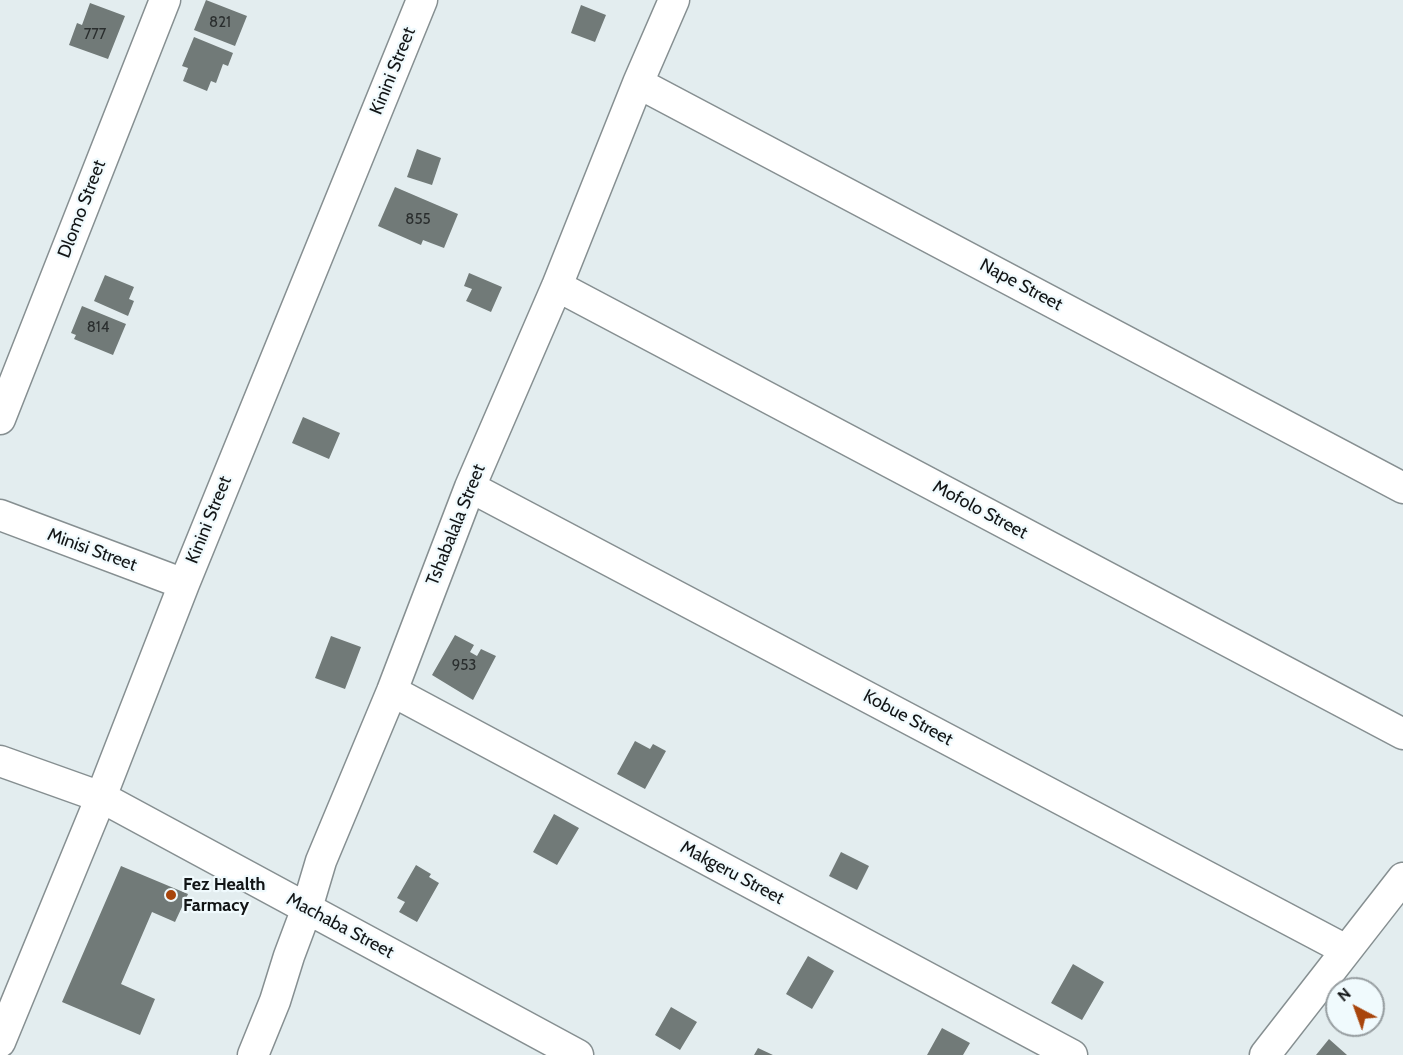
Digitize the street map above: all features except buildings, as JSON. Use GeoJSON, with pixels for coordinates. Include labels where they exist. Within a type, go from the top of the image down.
{"type":"FeatureCollection","features":[{"type":"Feature","properties":{"kind":"street","name":"Dlomo Street"},"geometry":{"type":"LineString","coordinates":[[0,419],[165,0]]}},
{"type":"Feature","properties":{"kind":"street","name":"Kinini Street"},"geometry":{"type":"LineString","coordinates":[[0,1042],[422,0]]}},
{"type":"Feature","properties":{"kind":"street","name":"Tshabalala Street"},"geometry":{"type":"LineString","coordinates":[[253,1055],[275,1001],[321,861],[392,691],[470,487],[557,286],[638,83],[675,0]]}},
{"type":"Feature","properties":{"kind":"street","name":"Nape Street"},"geometry":{"type":"LineString","coordinates":[[638,83],[1403,488]]}},
{"type":"Feature","properties":{"kind":"street","name":"Mofolo Street"},"geometry":{"type":"LineString","coordinates":[[557,286],[1403,734]]}},
{"type":"Feature","properties":{"kind":"street","name":"Kobue Street"},"geometry":{"type":"LineString","coordinates":[[470,487],[1346,950]]}},
{"type":"Feature","properties":{"kind":"street","name":"Minisi Street"},"geometry":{"type":"LineString","coordinates":[[0,515],[184,584]]}},
{"type":"Feature","properties":{"kind":"street","name":"Makgeru Street"},"geometry":{"type":"LineString","coordinates":[[392,691],[1072,1055]]}},
{"type":"Feature","properties":{"kind":"street","name":"Machaba Street"},"geometry":{"type":"LineString","coordinates":[[0,761],[101,797],[578,1055]]}},
{"type":"Feature","properties":{"kind":"street"},"geometry":{"type":"LineString","coordinates":[[1264,1055],[1403,878]]}},
{"type":"Feature","properties":{"kind":"place","name":"Fez Health Farmacy"},"geometry":{"type":"Point","coordinates":[171,895]}}]}
